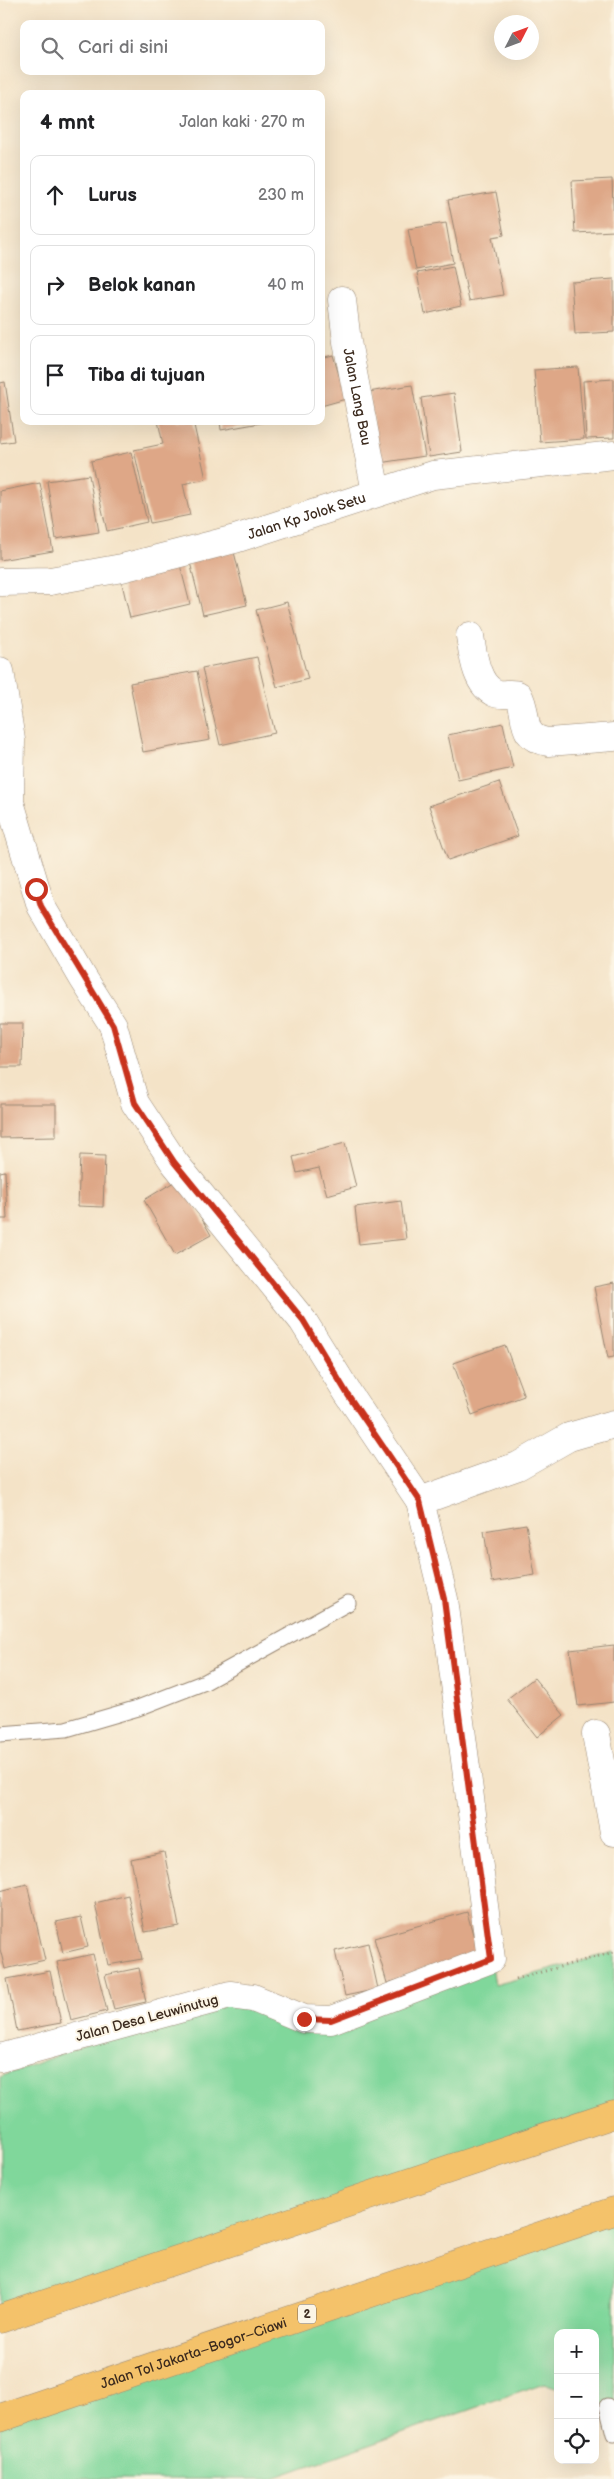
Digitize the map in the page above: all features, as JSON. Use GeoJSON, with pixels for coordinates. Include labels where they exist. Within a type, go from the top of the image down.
{"type":"FeatureCollection","features":[{"type":"Feature","properties":{"kind":"highway"},"geometry":{"type":"LineString","coordinates":[[0,2319],[614,2114]]}},
{"type":"Feature","properties":{"kind":"highway","name":"Jalan Tol Jakarta–Bogor–Ciawi"},"geometry":{"type":"LineString","coordinates":[[0,2418],[457,2262],[614,2211]]}},
{"type":"Feature","properties":{"kind":"street","name":"Jalan Lang Bau"},"geometry":{"type":"LineString","coordinates":[[342,300],[347,342],[376,492]]}},
{"type":"Feature","properties":{"kind":"street","name":"Jalan Kp Jolok Setu"},"geometry":{"type":"LineString","coordinates":[[0,582],[50,581],[122,568],[234,539],[432,475],[614,455]]}},
{"type":"Feature","properties":{"kind":"street"},"geometry":{"type":"LineString","coordinates":[[470,636],[474,661],[485,685],[497,694],[518,695],[522,701],[526,729],[539,741],[614,737]]}},
{"type":"Feature","properties":{"kind":"street"},"geometry":{"type":"LineString","coordinates":[[0,671],[11,740],[10,802],[41,906],[113,1025],[135,1103],[174,1162],[303,1320],[348,1395],[420,1501],[444,1599],[491,1959]]}},
{"type":"Feature","properties":{"kind":"street"},"geometry":{"type":"LineString","coordinates":[[420,1501],[518,1466],[569,1437],[614,1424]]}},
{"type":"Feature","properties":{"kind":"street"},"geometry":{"type":"LineString","coordinates":[[596,1734],[614,1832]]}},
{"type":"Feature","properties":{"kind":"street","name":"Jalan Desa Leuwinutug"},"geometry":{"type":"LineString","coordinates":[[0,2058],[230,1995],[253,1998],[304,2019],[331,2020],[491,1959]]}},
{"type":"Feature","properties":{"kind":"lane"},"geometry":{"type":"LineString","coordinates":[[0,1734],[66,1729],[138,1708],[205,1682],[348,1603]]}},
{"type":"Feature","properties":{"kind":"lane"},"geometry":{"type":"LineString","coordinates":[[607,2406],[614,2434]]}},
{"type":"Feature","properties":{"kind":"path"},"geometry":{"type":"LineString","coordinates":[[491,1959],[495,1985],[614,1952]]}},
{"type":"Feature","properties":{"kind":"green space"},"geometry":{"type":"Polygon","coordinates":[[[614,1952],[614,2114],[0,2319],[0,2077],[109,2036],[230,1995],[304,2019],[491,1959],[495,1985],[614,1952]]]}},
{"type":"Feature","properties":{"kind":"green space"},"geometry":{"type":"Polygon","coordinates":[[[614,2213],[614,2401],[607,2406],[599,2403],[599,2329],[554,2329],[554,2387],[544,2383],[270,2479],[0,2479],[0,2420],[614,2213]]]}},
{"type":"Feature","properties":{"kind":"building"},"geometry":{"type":"Polygon","coordinates":[[[612,179],[614,231],[575,233],[572,181],[612,179]]]}},
{"type":"Feature","properties":{"kind":"building"},"geometry":{"type":"Polygon","coordinates":[[[496,192],[504,235],[492,237],[503,295],[469,301],[448,200],[496,192]]]}},
{"type":"Feature","properties":{"kind":"building"},"geometry":{"type":"Polygon","coordinates":[[[446,223],[453,263],[416,270],[408,229],[446,223]]]}},
{"type":"Feature","properties":{"kind":"building"},"geometry":{"type":"Polygon","coordinates":[[[453,266],[461,306],[425,314],[417,273],[453,266]]]}},
{"type":"Feature","properties":{"kind":"building"},"geometry":{"type":"Polygon","coordinates":[[[614,279],[614,332],[575,334],[571,282],[614,279]]]}},
{"type":"Feature","properties":{"kind":"building"},"geometry":{"type":"Polygon","coordinates":[[[333,355],[346,399],[325,405],[325,357],[333,355]]]}},
{"type":"Feature","properties":{"kind":"building"},"geometry":{"type":"Polygon","coordinates":[[[578,367],[584,439],[540,442],[534,370],[578,367]]]}},
{"type":"Feature","properties":{"kind":"building"},"geometry":{"type":"Polygon","coordinates":[[[614,379],[614,438],[586,439],[583,381],[614,379]]]}},
{"type":"Feature","properties":{"kind":"building"},"geometry":{"type":"Polygon","coordinates":[[[5,382],[14,441],[0,443],[0,383],[5,382]]]}},
{"type":"Feature","properties":{"kind":"building"},"geometry":{"type":"Polygon","coordinates":[[[412,385],[425,456],[379,463],[368,392],[412,385]]]}},
{"type":"Feature","properties":{"kind":"building"},"geometry":{"type":"Polygon","coordinates":[[[454,393],[462,452],[429,457],[421,398],[454,393]]]}},
{"type":"Feature","properties":{"kind":"building"},"geometry":{"type":"Polygon","coordinates":[[[159,425],[194,425],[206,479],[183,484],[190,515],[150,523],[134,450],[163,444],[159,425]]]}},
{"type":"Feature","properties":{"kind":"building"},"geometry":{"type":"Polygon","coordinates":[[[220,425],[249,425],[221,430],[220,425]]]}},
{"type":"Feature","properties":{"kind":"building"},"geometry":{"type":"Polygon","coordinates":[[[131,452],[147,522],[107,531],[91,461],[131,452]]]}},
{"type":"Feature","properties":{"kind":"building"},"geometry":{"type":"Polygon","coordinates":[[[89,475],[99,532],[56,539],[47,481],[89,475]]]}},
{"type":"Feature","properties":{"kind":"building"},"geometry":{"type":"Polygon","coordinates":[[[40,483],[53,551],[0,560],[0,491],[40,483]]]}},
{"type":"Feature","properties":{"kind":"building"},"geometry":{"type":"Polygon","coordinates":[[[233,548],[247,605],[203,615],[189,558],[233,548]]]}},
{"type":"Feature","properties":{"kind":"building"},"geometry":{"type":"Polygon","coordinates":[[[179,561],[190,604],[130,618],[120,575],[179,561]]]}},
{"type":"Feature","properties":{"kind":"building"},"geometry":{"type":"Polygon","coordinates":[[[287,602],[308,679],[277,687],[256,610],[287,602]]]}},
{"type":"Feature","properties":{"kind":"building"},"geometry":{"type":"Polygon","coordinates":[[[257,657],[275,733],[220,745],[202,668],[257,657]]]}},
{"type":"Feature","properties":{"kind":"building"},"geometry":{"type":"Polygon","coordinates":[[[197,671],[210,740],[143,752],[130,683],[197,671]]]}},
{"type":"Feature","properties":{"kind":"building"},"geometry":{"type":"Polygon","coordinates":[[[503,723],[513,768],[458,780],[448,735],[503,723]]]}},
{"type":"Feature","properties":{"kind":"building"},"geometry":{"type":"Polygon","coordinates":[[[499,782],[518,836],[448,860],[429,806],[499,782]]]}},
{"type":"Feature","properties":{"kind":"building"},"geometry":{"type":"Polygon","coordinates":[[[0,1023],[23,1023],[22,1067],[0,1067],[0,1023]]]}},
{"type":"Feature","properties":{"kind":"building"},"geometry":{"type":"Polygon","coordinates":[[[0,1104],[56,1104],[56,1137],[0,1138],[0,1104]]]}},
{"type":"Feature","properties":{"kind":"building"},"geometry":{"type":"Polygon","coordinates":[[[345,1143],[356,1187],[327,1195],[319,1168],[297,1173],[293,1157],[345,1143]]]}},
{"type":"Feature","properties":{"kind":"building"},"geometry":{"type":"Polygon","coordinates":[[[80,1155],[105,1156],[103,1207],[78,1206],[80,1155]]]}},
{"type":"Feature","properties":{"kind":"building"},"geometry":{"type":"Polygon","coordinates":[[[5,1171],[7,1219],[0,1219],[0,1172],[5,1171]]]}},
{"type":"Feature","properties":{"kind":"building"},"geometry":{"type":"Polygon","coordinates":[[[179,1179],[211,1235],[175,1255],[144,1200],[179,1179]]]}},
{"type":"Feature","properties":{"kind":"building"},"geometry":{"type":"Polygon","coordinates":[[[401,1201],[406,1239],[359,1244],[355,1207],[401,1201]]]}},
{"type":"Feature","properties":{"kind":"building"},"geometry":{"type":"Polygon","coordinates":[[[614,1283],[614,1357],[608,1358],[594,1287],[614,1283]]]}},
{"type":"Feature","properties":{"kind":"building"},"geometry":{"type":"Polygon","coordinates":[[[505,1345],[524,1396],[472,1415],[453,1363],[505,1345]]]}},
{"type":"Feature","properties":{"kind":"building"},"geometry":{"type":"Polygon","coordinates":[[[526,1524],[535,1575],[492,1582],[484,1531],[526,1524]]]}},
{"type":"Feature","properties":{"kind":"building"},"geometry":{"type":"Polygon","coordinates":[[[614,1645],[614,1702],[578,1706],[570,1650],[614,1645]]]}},
{"type":"Feature","properties":{"kind":"building"},"geometry":{"type":"Polygon","coordinates":[[[534,1678],[564,1715],[537,1737],[507,1699],[534,1678]]]}},
{"type":"Feature","properties":{"kind":"building"},"geometry":{"type":"Polygon","coordinates":[[[164,1852],[179,1926],[145,1932],[131,1859],[164,1852]]]}},
{"type":"Feature","properties":{"kind":"building"},"geometry":{"type":"Polygon","coordinates":[[[27,1884],[45,1960],[5,1969],[0,1949],[0,1891],[27,1884]]]}},
{"type":"Feature","properties":{"kind":"building"},"geometry":{"type":"Polygon","coordinates":[[[128,1895],[142,1959],[108,1965],[95,1903],[128,1895]]]}},
{"type":"Feature","properties":{"kind":"building"},"geometry":{"type":"Polygon","coordinates":[[[467,1912],[479,1957],[387,1983],[374,1938],[467,1912]]]}},
{"type":"Feature","properties":{"kind":"building"},"geometry":{"type":"Polygon","coordinates":[[[81,1917],[88,1947],[63,1953],[56,1922],[81,1917]]]}},
{"type":"Feature","properties":{"kind":"building"},"geometry":{"type":"Polygon","coordinates":[[[368,1943],[378,1989],[345,1996],[335,1951],[368,1943]]]}},
{"type":"Feature","properties":{"kind":"building"},"geometry":{"type":"Polygon","coordinates":[[[93,1954],[107,2011],[71,2020],[57,1962],[93,1954]]]}},
{"type":"Feature","properties":{"kind":"building"},"geometry":{"type":"Polygon","coordinates":[[[139,1968],[146,2002],[114,2009],[105,1975],[139,1968]]]}},
{"type":"Feature","properties":{"kind":"building"},"geometry":{"type":"Polygon","coordinates":[[[50,1971],[61,2023],[17,2031],[7,1979],[50,1971]]]}},
{"type":"Feature","properties":{"kind":"route"},"geometry":{"type":"LineString","coordinates":[[36,889],[41,906],[113,1025],[135,1103],[174,1162],[303,1320],[348,1395],[420,1501],[444,1599],[491,1959],[331,2020],[304,2019]]}}]}
